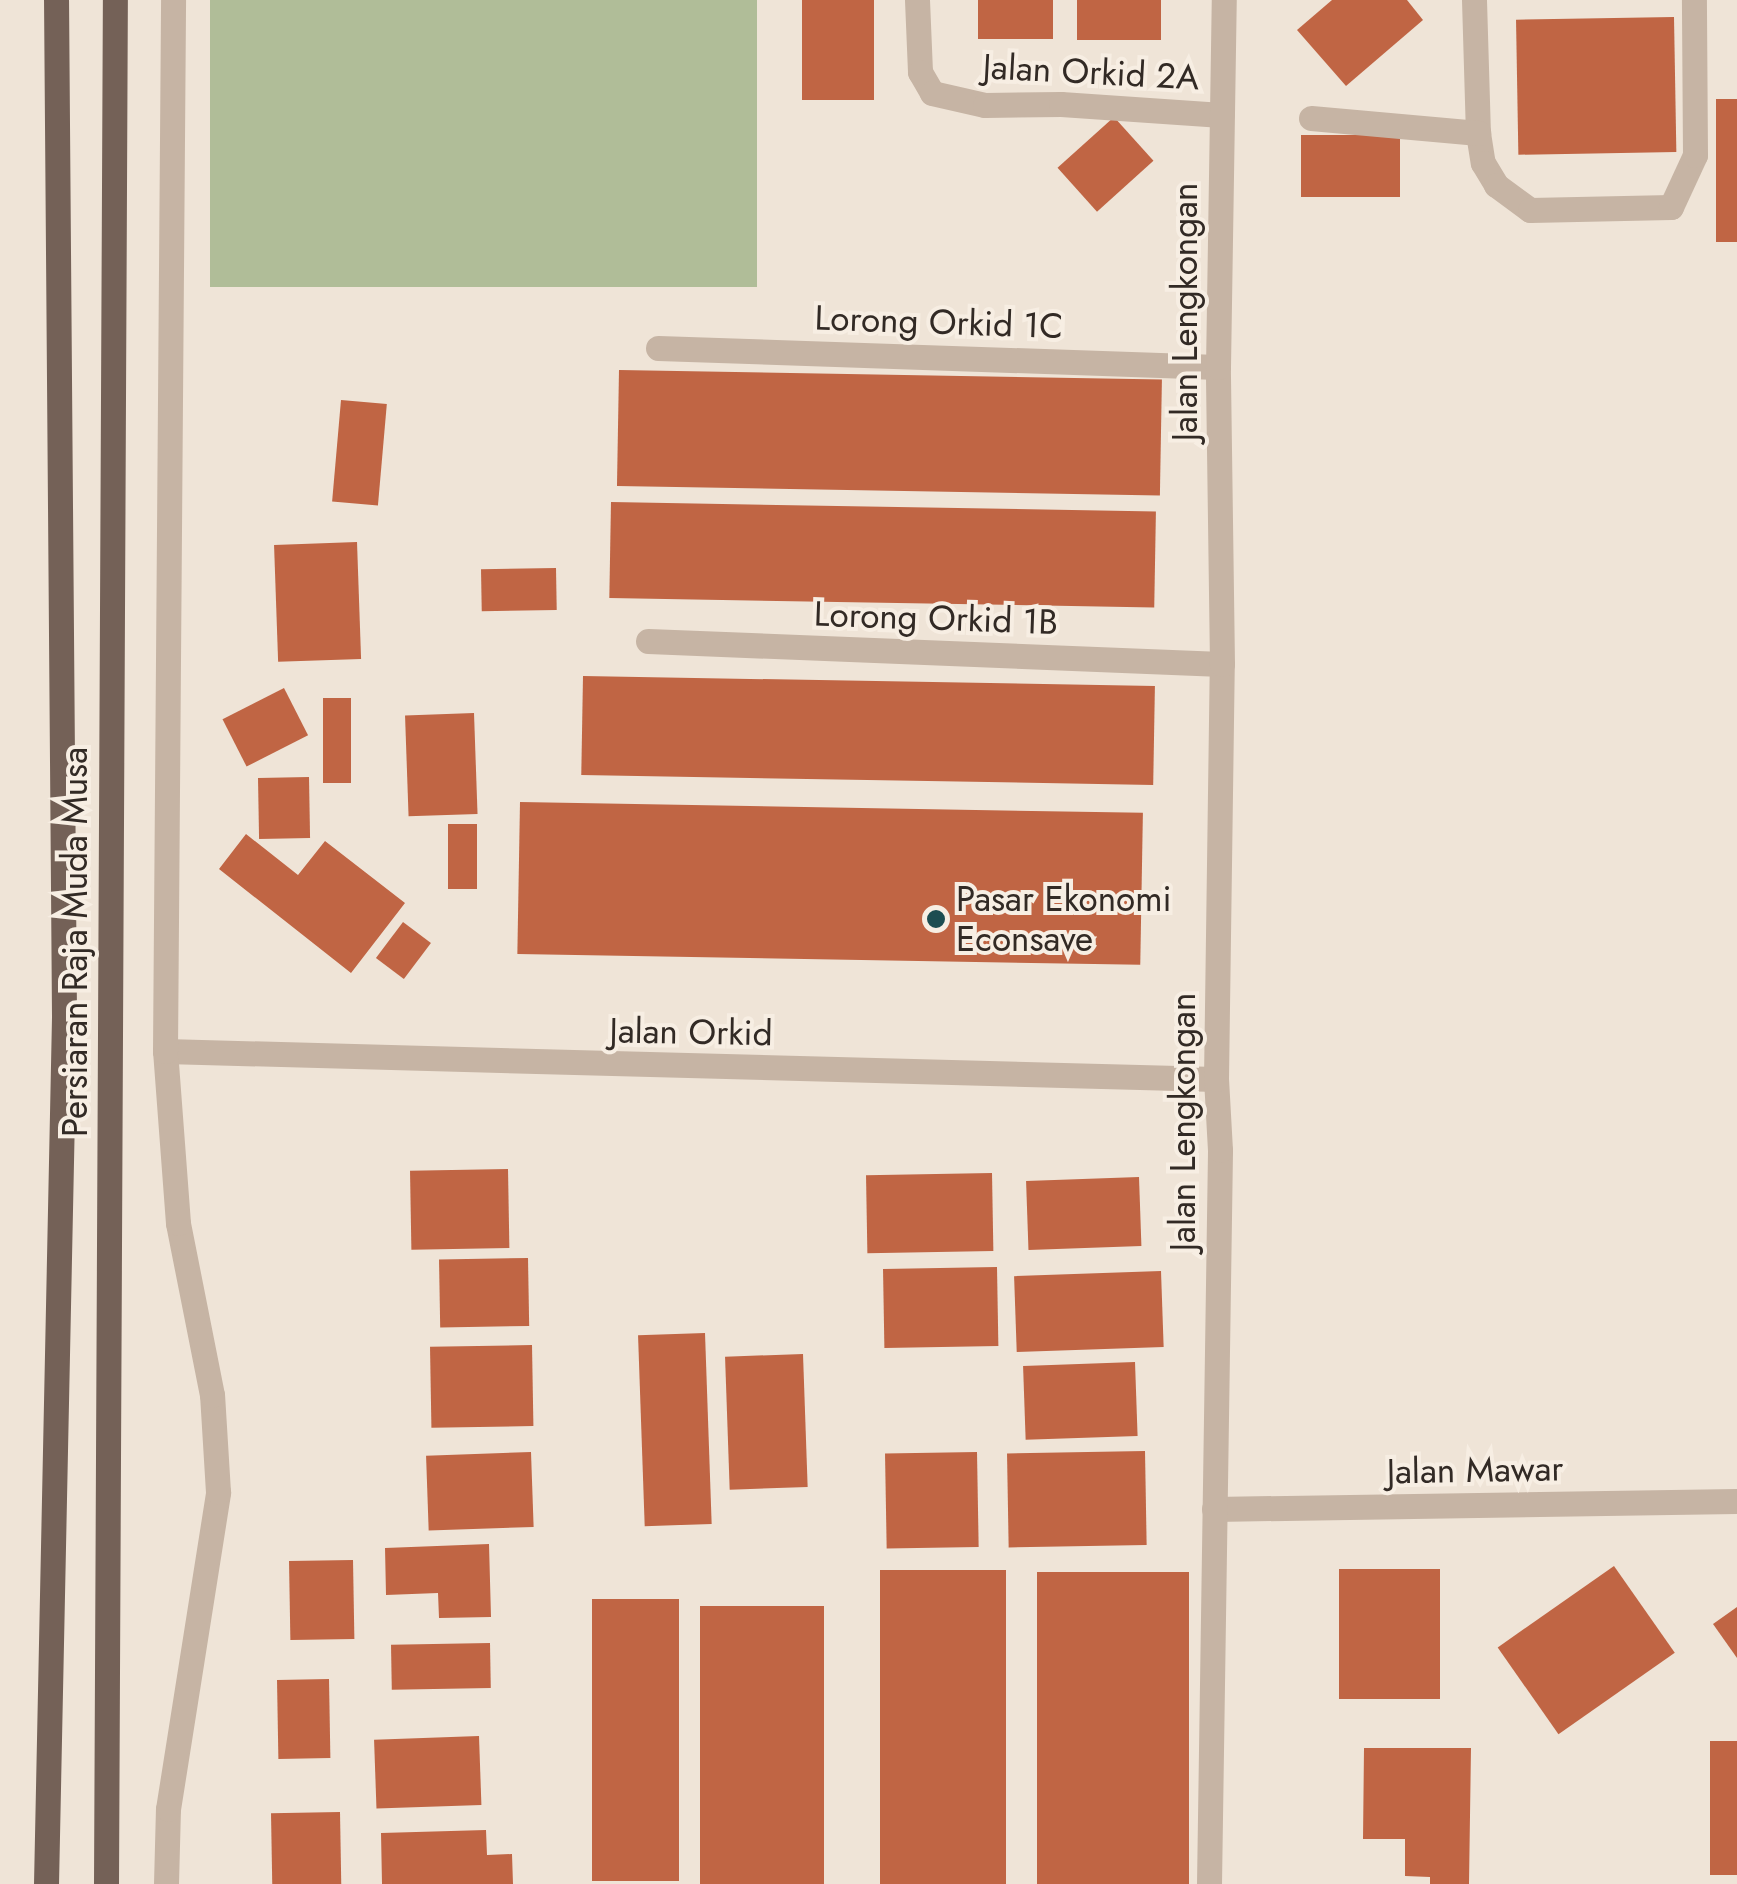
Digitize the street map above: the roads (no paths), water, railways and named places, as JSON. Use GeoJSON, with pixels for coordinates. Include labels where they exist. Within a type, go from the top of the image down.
{"type":"FeatureCollection","features":[{"type":"Feature","properties":{"kind":"main road","name":"Persiaran Raja Muda Musa"},"geometry":{"type":"LineString","coordinates":[[46,1884],[64,1015],[56,0]]}},
{"type":"Feature","properties":{"kind":"main road","name":"Persiaran Raja Muda Musa"},"geometry":{"type":"LineString","coordinates":[[106,1884],[117,3]]}},
{"type":"Feature","properties":{"kind":"street"},"geometry":{"type":"LineString","coordinates":[[166,1884],[168,1810],[218,1492],[212,1395],[178,1223],[165,1051],[173,0]]}},
{"type":"Feature","properties":{"kind":"street","name":"Jalan Orkid 2A"},"geometry":{"type":"LineString","coordinates":[[918,0],[920,72],[932,93],[985,105],[1062,104],[1222,115]]}},
{"type":"Feature","properties":{"kind":"street","name":"Jalan Lengkongan"},"geometry":{"type":"LineString","coordinates":[[1208,1884],[1220,1150],[1216,1079],[1222,664],[1218,367],[1224,0]]}},
{"type":"Feature","properties":{"kind":"street"},"geometry":{"type":"LineString","coordinates":[[1474,0],[1478,133],[1483,164],[1496,184],[1530,210],[1671,207],[1695,155],[1694,0]]}},
{"type":"Feature","properties":{"kind":"street"},"geometry":{"type":"LineString","coordinates":[[1311,118],[1478,133]]}},
{"type":"Feature","properties":{"kind":"street","name":"Lorong Orkid 1C"},"geometry":{"type":"LineString","coordinates":[[658,348],[1218,367]]}},
{"type":"Feature","properties":{"kind":"street","name":"Lorong Orkid 1B"},"geometry":{"type":"LineString","coordinates":[[648,641],[1222,664]]}},
{"type":"Feature","properties":{"kind":"street","name":"Jalan Orkid"},"geometry":{"type":"LineString","coordinates":[[165,1051],[1216,1079]]}},
{"type":"Feature","properties":{"kind":"street","name":"Jalan Mawar"},"geometry":{"type":"LineString","coordinates":[[1214,1510],[1737,1500]]}},
{"type":"Feature","properties":{"kind":"place","name":"Pasar Ekonomi Econsave"},"geometry":{"type":"Point","coordinates":[936,919]}}]}
